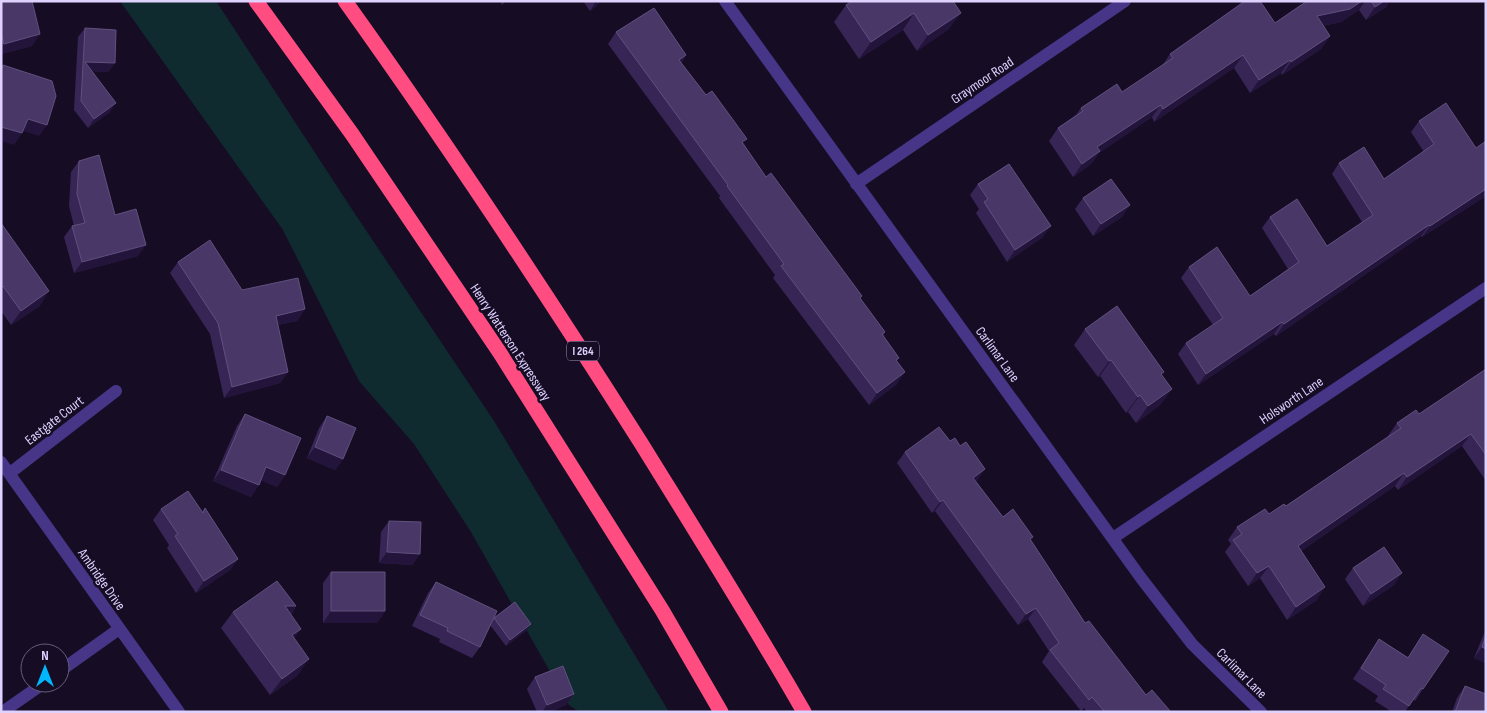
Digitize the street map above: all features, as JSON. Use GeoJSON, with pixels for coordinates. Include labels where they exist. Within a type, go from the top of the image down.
{"type":"FeatureCollection","features":[{"type":"Feature","properties":{"kind":"highway","name":"Henry Watterson Expressway"},"geometry":{"type":"LineString","coordinates":[[256,1],[352,134],[500,353],[662,610],[721,712]]}},
{"type":"Feature","properties":{"kind":"highway","name":"I 264"},"geometry":{"type":"LineString","coordinates":[[345,1],[498,220],[561,316],[714,559],[804,712]]}},
{"type":"Feature","properties":{"kind":"street","name":"Carlimar Lane"},"geometry":{"type":"LineString","coordinates":[[725,1],[1141,578],[1192,644],[1260,712]]}},
{"type":"Feature","properties":{"kind":"street","name":"Graymoor Road"},"geometry":{"type":"LineString","coordinates":[[856,184],[1125,1]]}},
{"type":"Feature","properties":{"kind":"street","name":"Holsworth Lane"},"geometry":{"type":"LineString","coordinates":[[1113,538],[1486,288]]}},
{"type":"Feature","properties":{"kind":"street","name":"Eastgate Court"},"geometry":{"type":"LineString","coordinates":[[10,473],[116,391]]}},
{"type":"Feature","properties":{"kind":"street","name":"Ambridge Drive"},"geometry":{"type":"LineString","coordinates":[[1,462],[179,712]]}},
{"type":"Feature","properties":{"kind":"street"},"geometry":{"type":"LineString","coordinates":[[70,664],[119,629]]}},
{"type":"Feature","properties":{"kind":"street"},"geometry":{"type":"LineString","coordinates":[[4,711],[30,693]]}},
{"type":"Feature","properties":{"kind":"green space"},"geometry":{"type":"Polygon","coordinates":[[[120,1],[216,1],[355,214],[494,421],[669,712],[579,712],[569,705],[471,532],[414,444],[359,381],[283,230],[120,1]]]}},
{"type":"Feature","properties":{"kind":"building"},"geometry":{"type":"Polygon","coordinates":[[[1,1],[32,1],[40,34],[4,44],[1,34],[1,1]]]}},
{"type":"Feature","properties":{"kind":"building"},"geometry":{"type":"Polygon","coordinates":[[[852,1],[953,1],[961,13],[928,35],[914,13],[871,42],[846,5],[852,1]]]}},
{"type":"Feature","properties":{"kind":"building"},"geometry":{"type":"Polygon","coordinates":[[[1245,1],[1260,1],[1275,23],[1307,1],[1362,1],[1350,9],[1317,16],[1330,36],[1291,62],[1290,60],[1259,80],[1243,55],[1163,109],[1161,105],[1097,147],[1100,151],[1082,164],[1058,128],[1083,111],[1081,108],[1117,84],[1122,92],[1173,58],[1170,54],[1245,1]]]}},
{"type":"Feature","properties":{"kind":"building"},"geometry":{"type":"Polygon","coordinates":[[[1371,1],[1384,1],[1375,7],[1371,1]]]}},
{"type":"Feature","properties":{"kind":"building"},"geometry":{"type":"Polygon","coordinates":[[[654,8],[686,55],[679,60],[706,95],[712,91],[747,139],[742,142],[766,177],[771,173],[862,296],[860,298],[885,332],[882,334],[899,358],[896,360],[905,372],[877,393],[781,266],[784,264],[616,32],[654,8]]]}},
{"type":"Feature","properties":{"kind":"building"},"geometry":{"type":"Polygon","coordinates":[[[85,28],[116,30],[115,63],[85,62],[116,103],[94,119],[81,101],[85,28]]]}},
{"type":"Feature","properties":{"kind":"building"},"geometry":{"type":"Polygon","coordinates":[[[3,65],[52,81],[56,96],[47,125],[28,119],[22,133],[1,127],[1,71],[3,65]]]}},
{"type":"Feature","properties":{"kind":"building"},"geometry":{"type":"Polygon","coordinates":[[[1446,103],[1476,148],[1486,141],[1486,189],[1206,374],[1186,343],[1223,318],[1189,267],[1217,247],[1250,296],[1299,262],[1270,217],[1297,199],[1327,246],[1373,215],[1339,163],[1364,147],[1384,179],[1434,144],[1419,121],[1446,103]]]}},
{"type":"Feature","properties":{"kind":"building"},"geometry":{"type":"Polygon","coordinates":[[[99,155],[115,215],[136,209],[146,245],[82,262],[72,226],[85,223],[77,194],[79,161],[99,155]]]}},
{"type":"Feature","properties":{"kind":"building"},"geometry":{"type":"Polygon","coordinates":[[[1009,164],[1051,226],[1015,250],[984,202],[988,199],[978,184],[1009,164]]]}},
{"type":"Feature","properties":{"kind":"building"},"geometry":{"type":"Polygon","coordinates":[[[1111,179],[1130,205],[1101,224],[1083,198],[1111,179]]]}},
{"type":"Feature","properties":{"kind":"building"},"geometry":{"type":"Polygon","coordinates":[[[1,223],[49,291],[21,311],[3,286],[1,288],[1,223]]]}},
{"type":"Feature","properties":{"kind":"building"},"geometry":{"type":"Polygon","coordinates":[[[210,240],[242,290],[298,278],[305,309],[276,316],[288,372],[232,387],[218,323],[178,262],[210,240]]]}},
{"type":"Feature","properties":{"kind":"building"},"geometry":{"type":"Polygon","coordinates":[[[1117,306],[1164,372],[1161,374],[1172,389],[1148,406],[1140,395],[1138,397],[1085,329],[1117,306]]]}},
{"type":"Feature","properties":{"kind":"building"},"geometry":{"type":"Polygon","coordinates":[[[1486,369],[1486,455],[1471,434],[1407,477],[1404,473],[1298,546],[1325,587],[1296,607],[1269,566],[1257,573],[1233,540],[1242,534],[1237,527],[1265,509],[1269,514],[1284,504],[1286,506],[1401,428],[1397,423],[1416,410],[1419,414],[1486,369]]]}},
{"type":"Feature","properties":{"kind":"building"},"geometry":{"type":"Polygon","coordinates":[[[245,414],[301,438],[285,475],[266,467],[259,485],[221,470],[245,414]]]}},
{"type":"Feature","properties":{"kind":"building"},"geometry":{"type":"Polygon","coordinates":[[[327,416],[356,428],[343,459],[315,447],[327,416]]]}},
{"type":"Feature","properties":{"kind":"building"},"geometry":{"type":"Polygon","coordinates":[[[939,427],[950,441],[955,438],[960,446],[966,442],[985,469],[973,478],[1003,517],[1013,509],[1033,537],[1030,539],[1085,623],[1089,621],[1146,695],[1152,690],[1171,712],[1105,712],[1092,697],[1089,700],[1050,650],[1059,643],[1036,608],[1026,614],[943,500],[940,502],[905,452],[939,427]]]}},
{"type":"Feature","properties":{"kind":"building"},"geometry":{"type":"Polygon","coordinates":[[[188,491],[203,513],[205,508],[238,559],[204,581],[175,536],[178,534],[161,509],[188,491]]]}},
{"type":"Feature","properties":{"kind":"building"},"geometry":{"type":"Polygon","coordinates":[[[389,521],[421,522],[420,554],[387,552],[389,521]]]}},
{"type":"Feature","properties":{"kind":"building"},"geometry":{"type":"Polygon","coordinates":[[[1384,547],[1402,573],[1371,594],[1353,568],[1384,547]]]}},
{"type":"Feature","properties":{"kind":"building"},"geometry":{"type":"Polygon","coordinates":[[[331,572],[385,572],[385,611],[331,611],[331,572]]]}},
{"type":"Feature","properties":{"kind":"building"},"geometry":{"type":"Polygon","coordinates":[[[277,581],[296,606],[285,606],[301,629],[292,635],[309,659],[282,679],[233,612],[277,581]]]}},
{"type":"Feature","properties":{"kind":"building"},"geometry":{"type":"Polygon","coordinates":[[[436,582],[497,611],[480,647],[447,631],[448,628],[420,615],[436,582]]]}},
{"type":"Feature","properties":{"kind":"building"},"geometry":{"type":"Polygon","coordinates":[[[515,602],[531,624],[510,640],[494,618],[515,602]]]}},
{"type":"Feature","properties":{"kind":"building"},"geometry":{"type":"Polygon","coordinates":[[[1423,634],[1449,651],[1409,706],[1383,689],[1386,685],[1361,668],[1379,639],[1408,658],[1423,634]]]}},
{"type":"Feature","properties":{"kind":"building"},"geometry":{"type":"Polygon","coordinates":[[[1486,636],[1486,649],[1482,647],[1486,636]]]}},
{"type":"Feature","properties":{"kind":"building"},"geometry":{"type":"Polygon","coordinates":[[[563,666],[574,694],[547,705],[535,677],[563,666]]]}},
{"type":"Feature","properties":{"kind":"building"},"geometry":{"type":"Polygon","coordinates":[[[1465,686],[1486,694],[1486,712],[1455,712],[1465,686]]]}}]}
